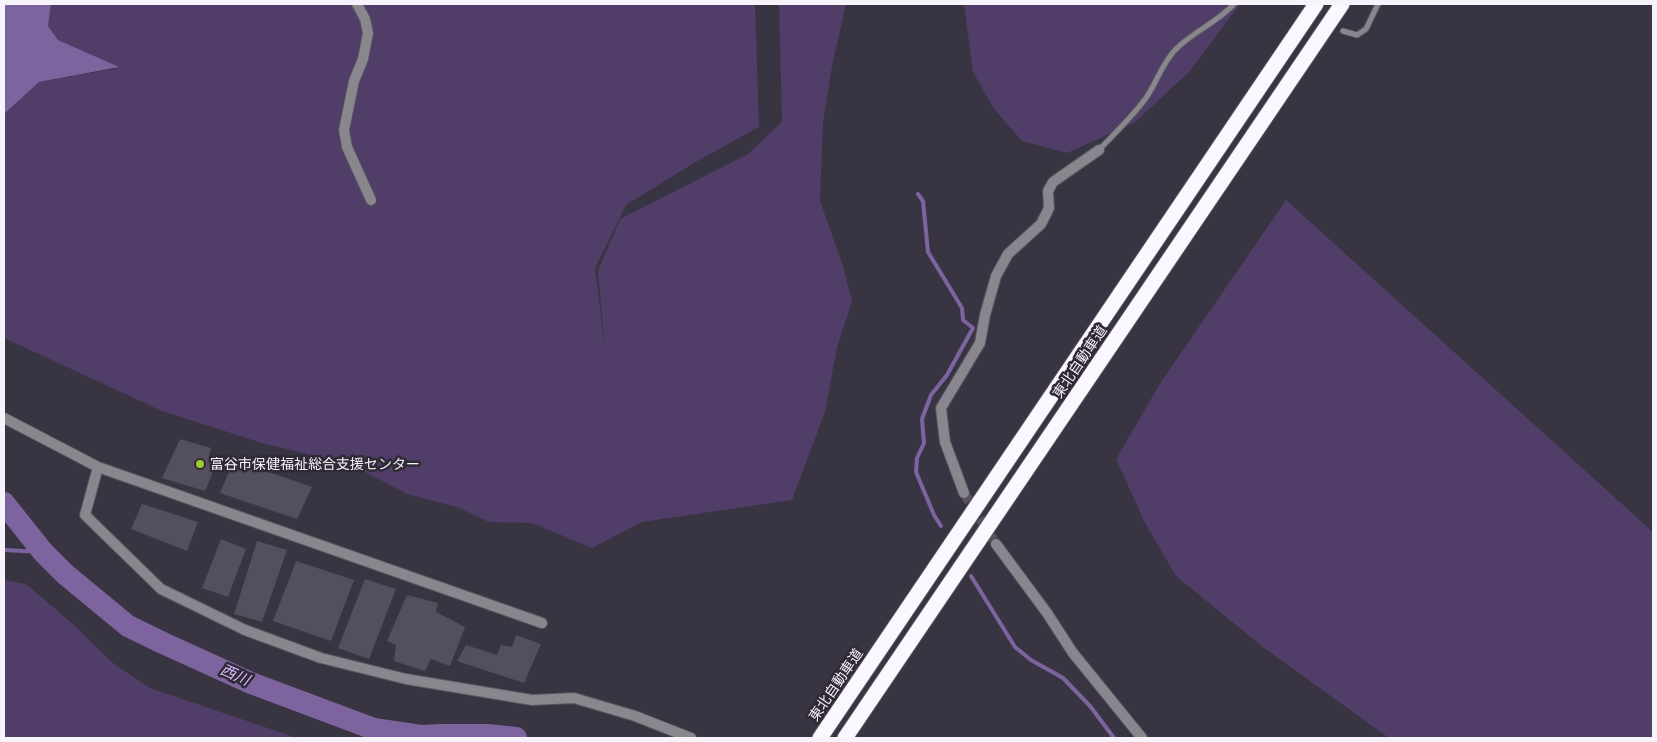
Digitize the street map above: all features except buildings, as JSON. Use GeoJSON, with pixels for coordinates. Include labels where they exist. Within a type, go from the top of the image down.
{"type":"FeatureCollection","features":[{"type":"Feature","properties":{"kind":"highway","name":"東北自動車道"},"geometry":{"type":"LineString","coordinates":[[820,738],[1316,4]]}},
{"type":"Feature","properties":{"kind":"highway","name":"東北自動車道"},"geometry":{"type":"LineString","coordinates":[[845,738],[1342,4]]}},
{"type":"Feature","properties":{"kind":"street"},"geometry":{"type":"LineString","coordinates":[[357,4],[365,19],[368,33],[363,59],[354,81],[344,130],[347,147],[370,200]]}},
{"type":"Feature","properties":{"kind":"street"},"geometry":{"type":"LineString","coordinates":[[964,493],[945,442],[941,408],[980,343],[996,276],[1008,254],[1041,224],[1049,208],[1048,191],[1053,182],[1099,150]]}},
{"type":"Feature","properties":{"kind":"street"},"geometry":{"type":"LineString","coordinates":[[4,418],[98,467],[542,623]]}},
{"type":"Feature","properties":{"kind":"street"},"geometry":{"type":"LineString","coordinates":[[98,467],[85,515],[161,589],[245,630],[321,658],[406,679],[532,700],[574,698],[635,716],[691,738]]}},
{"type":"Feature","properties":{"kind":"street"},"geometry":{"type":"LineString","coordinates":[[996,544],[1047,613],[1073,653],[1142,738]]}},
{"type":"Feature","properties":{"kind":"lane"},"geometry":{"type":"LineString","coordinates":[[1099,150],[1134,113],[1175,50],[1190,37],[1216,21],[1234,4]]}},
{"type":"Feature","properties":{"kind":"lane"},"geometry":{"type":"LineString","coordinates":[[1343,31],[1357,35],[1366,29],[1378,4]]}},
{"type":"Feature","properties":{"kind":"shaded area"},"geometry":{"type":"Polygon","coordinates":[[[4,4],[51,4],[48,26],[58,40],[119,67],[39,82],[4,114],[4,4]]]}},
{"type":"Feature","properties":{"kind":"shaded area"},"geometry":{"type":"Polygon","coordinates":[[[51,4],[755,4],[759,127],[694,163],[626,205],[595,268],[605,349],[598,271],[620,219],[748,154],[782,122],[779,4],[846,4],[832,66],[823,122],[820,201],[843,266],[852,302],[837,347],[825,412],[792,500],[642,522],[592,548],[532,523],[489,522],[457,507],[407,494],[350,464],[265,444],[162,411],[4,338],[4,114],[39,82],[118,68],[58,40],[48,26],[51,4]]]}},
{"type":"Feature","properties":{"kind":"shaded area"},"geometry":{"type":"Polygon","coordinates":[[[964,4],[1240,4],[1190,71],[1134,123],[1067,153],[1022,141],[994,109],[973,72],[964,4]]]}},
{"type":"Feature","properties":{"kind":"shaded area"},"geometry":{"type":"Polygon","coordinates":[[[1286,200],[1653,532],[1653,738],[1389,738],[1264,648],[1176,576],[1144,521],[1116,459],[1161,382],[1286,200]]]}},
{"type":"Feature","properties":{"kind":"shaded area"},"geometry":{"type":"Polygon","coordinates":[[[4,580],[26,584],[73,624],[114,664],[150,688],[297,738],[4,738],[4,580]]]}},
{"type":"Feature","properties":{"kind":"waterway"},"geometry":{"type":"LineString","coordinates":[[918,194],[923,201],[928,252],[962,308],[963,320],[973,328],[947,375],[931,395],[922,419],[924,443],[917,458],[916,472],[934,515],[941,526]]}},
{"type":"Feature","properties":{"kind":"waterway","name":"西川"},"geometry":{"type":"LineString","coordinates":[[4,503],[43,552],[65,574],[128,626],[163,643],[251,683],[374,729],[421,736],[487,735],[516,738]]}},
{"type":"Feature","properties":{"kind":"waterway"},"geometry":{"type":"LineString","coordinates":[[4,550],[43,552]]}},
{"type":"Feature","properties":{"kind":"waterway"},"geometry":{"type":"LineString","coordinates":[[971,576],[1015,647],[1031,660],[1063,678],[1090,706],[1114,738]]}},
{"type":"Feature","properties":{"kind":"tunnel"},"geometry":{"type":"LineString","coordinates":[[964,493],[996,544]]}},
{"type":"Feature","properties":{"kind":"place","name":"富谷市保健福祉総合支援センター"},"geometry":{"type":"Point","coordinates":[200,464]}}]}
